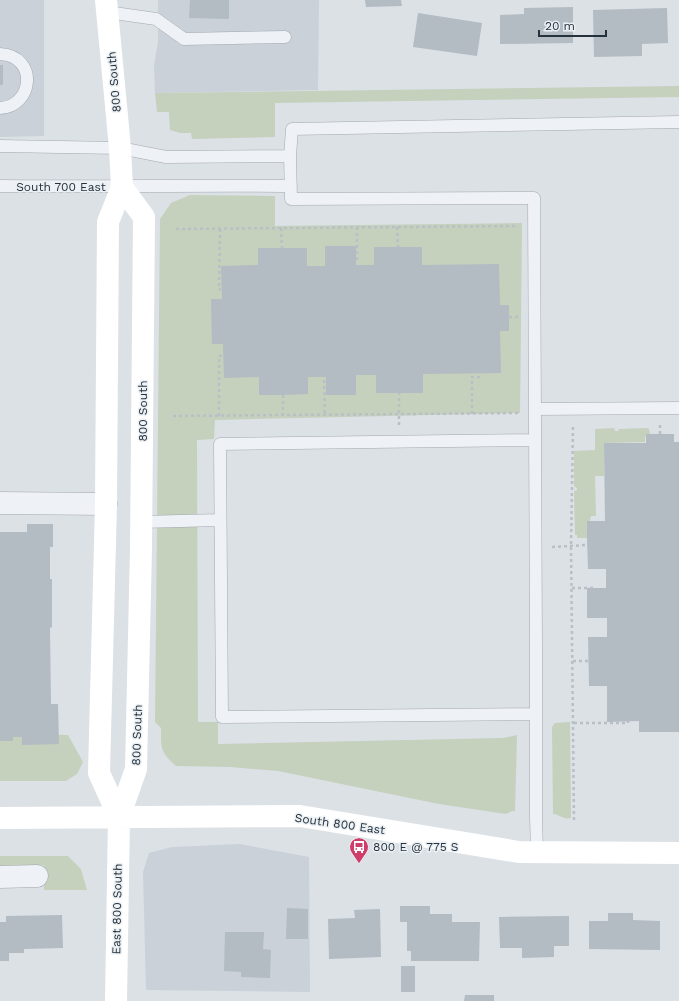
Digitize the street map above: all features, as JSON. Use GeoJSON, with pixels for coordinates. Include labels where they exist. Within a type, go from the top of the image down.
{"type":"FeatureCollection","features":[{"type":"Feature","properties":{"kind":"main road","name":"800 South"},"geometry":{"type":"LineString","coordinates":[[107,5],[120,148],[122,187],[108,222],[106,504],[99,773],[119,817]]}},
{"type":"Feature","properties":{"kind":"main road","name":"800 South"},"geometry":{"type":"LineString","coordinates":[[119,817],[136,769],[142,522],[144,217],[122,187]]}},
{"type":"Feature","properties":{"kind":"main road","name":"South 800 East"},"geometry":{"type":"LineString","coordinates":[[0,818],[300,816],[519,852],[679,853]]}},
{"type":"Feature","properties":{"kind":"main road","name":"East 800 South"},"geometry":{"type":"LineString","coordinates":[[116,1001],[119,817]]}},
{"type":"Feature","properties":{"kind":"street"},"geometry":{"type":"LineString","coordinates":[[0,503],[106,504]]}},
{"type":"Feature","properties":{"kind":"street"},"geometry":{"type":"LineString","coordinates":[[0,876],[37,876]]}},
{"type":"Feature","properties":{"kind":"lane"},"geometry":{"type":"LineString","coordinates":[[107,5],[156,19],[184,39],[285,37]]}},
{"type":"Feature","properties":{"kind":"lane"},"geometry":{"type":"LineString","coordinates":[[0,54],[6,54],[19,60],[26,70],[27,84],[24,95],[6,108],[0,108]]}},
{"type":"Feature","properties":{"kind":"lane"},"geometry":{"type":"LineString","coordinates":[[537,852],[534,198],[291,199],[290,156],[292,129],[679,122]]}},
{"type":"Feature","properties":{"kind":"lane"},"geometry":{"type":"LineString","coordinates":[[0,146],[120,148],[166,157],[290,156]]}},
{"type":"Feature","properties":{"kind":"lane","name":"South 700 East"},"geometry":{"type":"LineString","coordinates":[[0,186],[291,186]]}},
{"type":"Feature","properties":{"kind":"lane"},"geometry":{"type":"LineString","coordinates":[[535,409],[679,408]]}},
{"type":"Feature","properties":{"kind":"lane"},"geometry":{"type":"LineString","coordinates":[[535,440],[220,444],[220,520],[222,716],[536,714]]}},
{"type":"Feature","properties":{"kind":"lane"},"geometry":{"type":"LineString","coordinates":[[142,522],[220,520]]}},
{"type":"Feature","properties":{"kind":"path"},"geometry":{"type":"LineString","coordinates":[[176,229],[519,226]]}},
{"type":"Feature","properties":{"kind":"path"},"geometry":{"type":"LineString","coordinates":[[358,227],[358,260]]}},
{"type":"Feature","properties":{"kind":"path"},"geometry":{"type":"LineString","coordinates":[[397,227],[398,247]]}},
{"type":"Feature","properties":{"kind":"path"},"geometry":{"type":"LineString","coordinates":[[282,228],[282,248]]}},
{"type":"Feature","properties":{"kind":"path"},"geometry":{"type":"LineString","coordinates":[[220,229],[219,288],[221,288]]}},
{"type":"Feature","properties":{"kind":"path"},"geometry":{"type":"LineString","coordinates":[[509,317],[520,317]]}},
{"type":"Feature","properties":{"kind":"path"},"geometry":{"type":"LineString","coordinates":[[219,416],[219,356],[224,356]]}},
{"type":"Feature","properties":{"kind":"path"},"geometry":{"type":"LineString","coordinates":[[472,414],[472,377],[479,377],[479,373]]}},
{"type":"Feature","properties":{"kind":"path"},"geometry":{"type":"LineString","coordinates":[[324,380],[324,415]]}},
{"type":"Feature","properties":{"kind":"path"},"geometry":{"type":"LineString","coordinates":[[399,393],[399,442]]}},
{"type":"Feature","properties":{"kind":"path"},"geometry":{"type":"LineString","coordinates":[[283,395],[283,415]]}},
{"type":"Feature","properties":{"kind":"path"},"geometry":{"type":"LineString","coordinates":[[173,416],[521,413]]}},
{"type":"Feature","properties":{"kind":"path"},"geometry":{"type":"LineString","coordinates":[[653,425],[666,425]]}},
{"type":"Feature","properties":{"kind":"path"},"geometry":{"type":"LineString","coordinates":[[660,425],[660,434]]}},
{"type":"Feature","properties":{"kind":"path"},"geometry":{"type":"LineString","coordinates":[[574,821],[571,546],[572,427],[579,427]]}},
{"type":"Feature","properties":{"kind":"path"},"geometry":{"type":"LineString","coordinates":[[536,547],[587,545]]}},
{"type":"Feature","properties":{"kind":"path"},"geometry":{"type":"LineString","coordinates":[[572,588],[594,588]]}},
{"type":"Feature","properties":{"kind":"path"},"geometry":{"type":"LineString","coordinates":[[573,661],[589,661]]}},
{"type":"Feature","properties":{"kind":"path"},"geometry":{"type":"LineString","coordinates":[[574,723],[628,723],[628,721]]}},
{"type":"Feature","properties":{"kind":"shaded area"},"geometry":{"type":"Polygon","coordinates":[[[0,0],[44,0],[44,136],[0,137],[0,0]]]}},
{"type":"Feature","properties":{"kind":"shaded area"},"geometry":{"type":"Polygon","coordinates":[[[158,0],[319,0],[318,90],[155,93],[154,65],[158,42],[158,0]]]}},
{"type":"Feature","properties":{"kind":"shaded area"},"geometry":{"type":"Polygon","coordinates":[[[240,844],[309,857],[310,992],[146,990],[143,872],[149,853],[172,847],[240,844]]]}},
{"type":"Feature","properties":{"kind":"green space"},"geometry":{"type":"Polygon","coordinates":[[[679,86],[679,97],[275,103],[275,137],[192,139],[191,133],[180,133],[170,130],[169,112],[157,112],[155,93],[679,86]]]}},
{"type":"Feature","properties":{"kind":"green space"},"geometry":{"type":"Polygon","coordinates":[[[190,195],[275,196],[275,226],[522,223],[520,413],[215,420],[214,439],[197,440],[198,722],[218,722],[218,744],[503,738],[517,735],[515,811],[506,814],[439,804],[278,771],[230,767],[176,766],[164,753],[162,749],[161,728],[155,722],[160,219],[171,203],[190,195]]]}},
{"type":"Feature","properties":{"kind":"green space"},"geometry":{"type":"Polygon","coordinates":[[[614,428],[615,431],[618,431],[619,429],[646,428],[649,429],[650,434],[645,437],[645,442],[604,443],[604,476],[595,476],[596,516],[591,516],[590,521],[587,521],[587,538],[577,538],[577,535],[575,535],[574,491],[577,490],[577,488],[574,486],[574,451],[595,450],[595,429],[614,428]]]}},
{"type":"Feature","properties":{"kind":"green space"},"geometry":{"type":"Polygon","coordinates":[[[570,722],[571,818],[564,818],[553,814],[552,727],[555,723],[570,722]]]}},
{"type":"Feature","properties":{"kind":"green space"},"geometry":{"type":"Polygon","coordinates":[[[0,734],[68,735],[83,762],[77,774],[66,781],[0,781],[0,734]]]}},
{"type":"Feature","properties":{"kind":"green space"},"geometry":{"type":"Polygon","coordinates":[[[0,856],[68,856],[81,869],[87,890],[44,890],[44,865],[0,866],[0,856]]]}},
{"type":"Feature","properties":{"kind":"building"},"geometry":{"type":"Polygon","coordinates":[[[190,0],[229,0],[229,19],[189,18],[190,0]]]}},
{"type":"Feature","properties":{"kind":"building"},"geometry":{"type":"Polygon","coordinates":[[[365,0],[401,0],[402,6],[366,7],[365,0]]]}},
{"type":"Feature","properties":{"kind":"building"},"geometry":{"type":"Polygon","coordinates":[[[573,7],[573,43],[500,44],[500,15],[524,14],[524,8],[573,7]]]}},
{"type":"Feature","properties":{"kind":"building"},"geometry":{"type":"Polygon","coordinates":[[[667,8],[668,43],[642,44],[642,56],[594,57],[593,10],[667,8]]]}},
{"type":"Feature","properties":{"kind":"building"},"geometry":{"type":"Polygon","coordinates":[[[418,13],[482,23],[477,56],[413,47],[418,13]]]}},
{"type":"Feature","properties":{"kind":"building"},"geometry":{"type":"Polygon","coordinates":[[[0,65],[3,65],[3,85],[0,85],[0,65]]]}},
{"type":"Feature","properties":{"kind":"building"},"geometry":{"type":"Polygon","coordinates":[[[325,246],[356,246],[356,265],[374,265],[374,247],[422,247],[422,265],[499,264],[500,305],[509,305],[509,331],[500,331],[501,373],[423,374],[423,393],[376,393],[376,375],[356,375],[356,395],[326,395],[326,377],[308,377],[308,394],[283,395],[259,395],[259,377],[224,378],[223,344],[212,344],[211,299],[222,299],[221,266],[258,265],[258,248],[307,248],[307,266],[325,266],[325,246]]]}},
{"type":"Feature","properties":{"kind":"building"},"geometry":{"type":"Polygon","coordinates":[[[646,434],[674,434],[674,442],[679,442],[679,732],[639,732],[639,721],[607,722],[607,686],[589,686],[588,637],[607,637],[607,618],[587,618],[587,588],[606,588],[606,569],[588,569],[587,538],[587,521],[605,521],[604,443],[646,443],[646,434]]]}},
{"type":"Feature","properties":{"kind":"building"},"geometry":{"type":"Polygon","coordinates":[[[27,524],[53,524],[53,547],[50,547],[50,579],[52,579],[52,627],[50,628],[51,704],[58,704],[59,744],[22,745],[22,737],[13,737],[13,741],[0,741],[0,532],[27,532],[27,524]]]}},
{"type":"Feature","properties":{"kind":"building"},"geometry":{"type":"Polygon","coordinates":[[[400,906],[430,906],[430,914],[452,914],[452,922],[480,922],[479,961],[411,961],[411,951],[407,951],[407,922],[400,922],[400,906]]]}},
{"type":"Feature","properties":{"kind":"building"},"geometry":{"type":"Polygon","coordinates":[[[287,908],[308,909],[308,939],[286,939],[287,908]]]}},
{"type":"Feature","properties":{"kind":"building"},"geometry":{"type":"Polygon","coordinates":[[[380,909],[381,957],[329,959],[328,919],[355,918],[354,910],[380,909]]]}},
{"type":"Feature","properties":{"kind":"building"},"geometry":{"type":"Polygon","coordinates":[[[608,913],[633,913],[633,920],[660,921],[660,950],[589,949],[589,921],[608,921],[608,913]]]}},
{"type":"Feature","properties":{"kind":"building"},"geometry":{"type":"Polygon","coordinates":[[[62,915],[63,948],[24,949],[24,953],[9,953],[9,961],[0,961],[0,922],[6,922],[6,916],[62,915]]]}},
{"type":"Feature","properties":{"kind":"building"},"geometry":{"type":"Polygon","coordinates":[[[569,916],[569,946],[554,946],[554,957],[522,958],[522,948],[500,948],[499,917],[569,916]]]}},
{"type":"Feature","properties":{"kind":"building"},"geometry":{"type":"Polygon","coordinates":[[[225,932],[264,932],[263,949],[271,950],[270,978],[241,977],[241,972],[224,971],[225,932]]]}},
{"type":"Feature","properties":{"kind":"building"},"geometry":{"type":"Polygon","coordinates":[[[401,966],[415,966],[415,992],[401,992],[401,966]]]}},
{"type":"Feature","properties":{"kind":"building"},"geometry":{"type":"Polygon","coordinates":[[[465,995],[494,995],[494,1001],[464,1001],[465,995]]]}},
{"type":"Feature","properties":{"kind":"place","name":"800 E @ 775 S"},"geometry":{"type":"Point","coordinates":[359,864]}}]}
